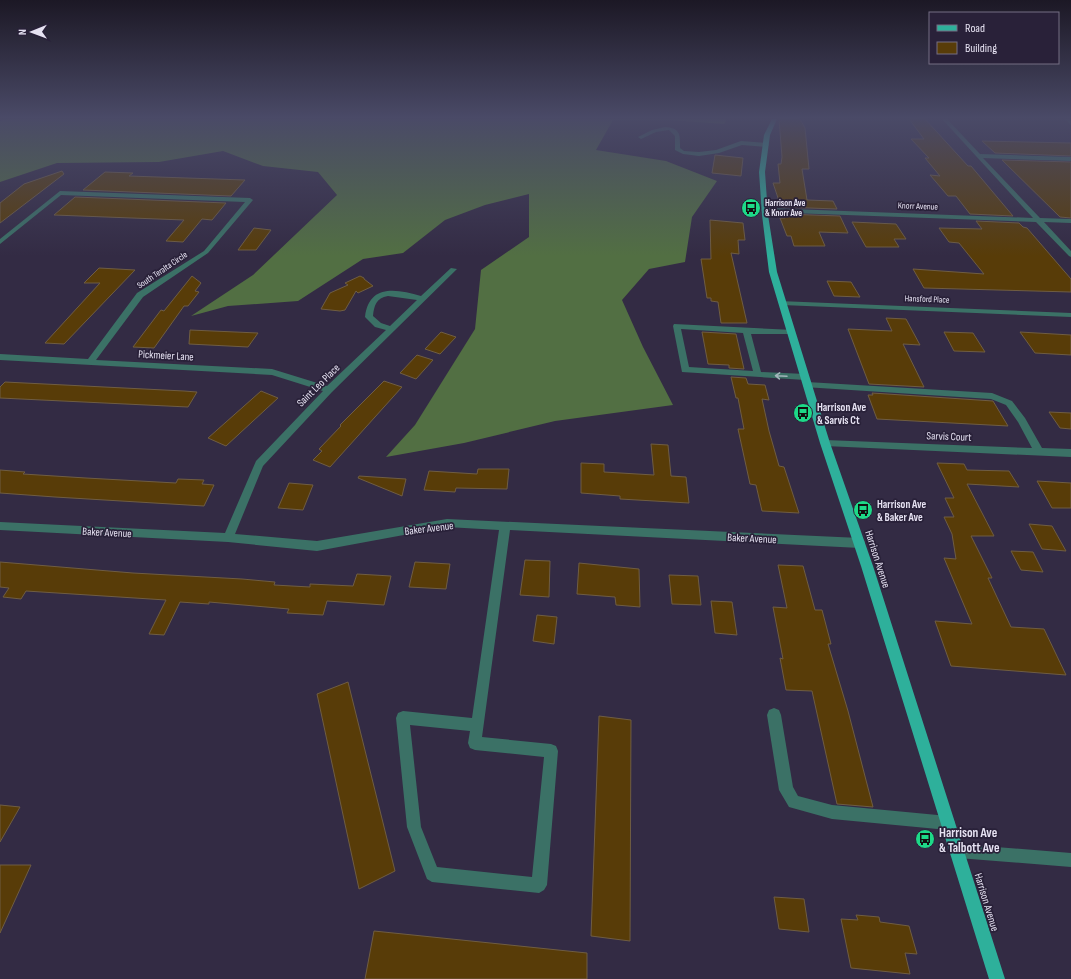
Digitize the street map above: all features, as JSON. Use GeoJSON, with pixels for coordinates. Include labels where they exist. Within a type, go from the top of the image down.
{"type":"FeatureCollection","features":[{"type":"Feature","properties":{"kind":"main road","name":"Harrison Avenue"},"geometry":{"type":"LineString","coordinates":[[763,165],[762,172],[764,210],[773,272],[825,443],[860,543],[997,979]]}},
{"type":"Feature","properties":{"kind":"street"},"geometry":{"type":"LineString","coordinates":[[986,165],[1071,255]]}},
{"type":"Feature","properties":{"kind":"street","name":"South Teralta Circle"},"geometry":{"type":"LineString","coordinates":[[0,242],[60,193],[250,200],[206,252],[140,295],[90,362]]}},
{"type":"Feature","properties":{"kind":"street","name":"Knorr Avenue"},"geometry":{"type":"LineString","coordinates":[[764,210],[1071,221]]}},
{"type":"Feature","properties":{"kind":"street","name":"Saint Leo Place"},"geometry":{"type":"LineString","coordinates":[[228,538],[258,464],[329,390],[454,269]]}},
{"type":"Feature","properties":{"kind":"street"},"geometry":{"type":"LineString","coordinates":[[392,329],[378,325],[369,317],[368,307],[375,298],[387,293],[404,293],[423,299]]}},
{"type":"Feature","properties":{"kind":"street","name":"Hansford Place"},"geometry":{"type":"LineString","coordinates":[[782,303],[1071,315]]}},
{"type":"Feature","properties":{"kind":"street"},"geometry":{"type":"LineString","coordinates":[[791,332],[746,331],[677,326],[685,370],[758,374],[806,381],[992,396],[1009,403],[1022,420],[1039,452]]}},
{"type":"Feature","properties":{"kind":"street"},"geometry":{"type":"LineString","coordinates":[[746,331],[758,374]]}},
{"type":"Feature","properties":{"kind":"street","name":"Pickmeier Lane"},"geometry":{"type":"LineString","coordinates":[[0,357],[272,372],[329,390]]}},
{"type":"Feature","properties":{"kind":"street","name":"Sarvis Court"},"geometry":{"type":"LineString","coordinates":[[825,443],[1071,453]]}},
{"type":"Feature","properties":{"kind":"street","name":"Baker Avenue"},"geometry":{"type":"LineString","coordinates":[[0,526],[228,538],[317,546],[447,523],[860,543]]}},
{"type":"Feature","properties":{"kind":"street"},"geometry":{"type":"LineString","coordinates":[[477,725],[403,718],[414,827],[424,854],[432,874],[539,885],[551,751],[475,743],[505,526]]}},
{"type":"Feature","properties":{"kind":"street"},"geometry":{"type":"LineString","coordinates":[[774,715],[786,790],[794,802],[832,812],[948,823]]}},
{"type":"Feature","properties":{"kind":"street"},"geometry":{"type":"LineString","coordinates":[[958,851],[1071,860]]}},
{"type":"Feature","properties":{"kind":"green space"},"geometry":{"type":"Polygon","coordinates":[[[0,165],[52,165],[0,182],[0,165]]]}},
{"type":"Feature","properties":{"kind":"green space"},"geometry":{"type":"Polygon","coordinates":[[[259,165],[675,165],[717,181],[692,217],[685,262],[649,269],[622,300],[643,347],[673,405],[555,421],[464,443],[386,457],[415,425],[475,329],[481,270],[529,237],[529,194],[485,205],[445,220],[403,253],[363,259],[298,301],[228,306],[191,316],[253,275],[337,195],[318,172],[259,165]]]}},
{"type":"Feature","properties":{"kind":"building"},"geometry":{"type":"Polygon","coordinates":[[[713,165],[742,165],[741,176],[712,173],[713,165]]]}},
{"type":"Feature","properties":{"kind":"building"},"geometry":{"type":"Polygon","coordinates":[[[778,165],[809,165],[809,169],[802,169],[807,200],[833,201],[837,209],[781,207],[773,183],[780,183],[778,165]]]}},
{"type":"Feature","properties":{"kind":"building"},"geometry":{"type":"Polygon","coordinates":[[[931,165],[971,166],[1013,216],[970,214],[956,196],[948,196],[930,175],[940,176],[931,165]]]}},
{"type":"Feature","properties":{"kind":"building"},"geometry":{"type":"Polygon","coordinates":[[[1007,165],[1071,165],[1071,218],[1060,217],[1007,165]]]}},
{"type":"Feature","properties":{"kind":"building"},"geometry":{"type":"Polygon","coordinates":[[[62,171],[64,174],[0,223],[0,203],[24,184],[62,171]]]}},
{"type":"Feature","properties":{"kind":"building"},"geometry":{"type":"Polygon","coordinates":[[[105,172],[133,173],[129,176],[245,180],[231,196],[83,190],[105,172]]]}},
{"type":"Feature","properties":{"kind":"building"},"geometry":{"type":"Polygon","coordinates":[[[75,197],[226,203],[212,220],[202,219],[183,242],[166,241],[184,220],[54,215],[75,197]]]}},
{"type":"Feature","properties":{"kind":"building"},"geometry":{"type":"Polygon","coordinates":[[[784,214],[840,216],[848,233],[819,232],[825,246],[794,246],[791,236],[787,236],[780,218],[785,218],[784,214]]]}},
{"type":"Feature","properties":{"kind":"building"},"geometry":{"type":"Polygon","coordinates":[[[710,220],[743,223],[745,240],[738,240],[739,254],[731,253],[747,323],[721,323],[718,302],[711,301],[711,298],[707,298],[701,259],[711,259],[710,220]]]}},
{"type":"Feature","properties":{"kind":"building"},"geometry":{"type":"Polygon","coordinates":[[[976,221],[1019,223],[1023,227],[1027,228],[1071,279],[1071,292],[924,288],[913,269],[984,274],[959,243],[949,242],[939,228],[982,229],[976,221]]]}},
{"type":"Feature","properties":{"kind":"building"},"geometry":{"type":"Polygon","coordinates":[[[852,222],[896,224],[906,239],[894,239],[899,247],[866,247],[852,222]]]}},
{"type":"Feature","properties":{"kind":"building"},"geometry":{"type":"Polygon","coordinates":[[[254,228],[271,230],[256,250],[238,250],[254,228]]]}},
{"type":"Feature","properties":{"kind":"building"},"geometry":{"type":"Polygon","coordinates":[[[99,268],[135,270],[64,344],[45,343],[100,283],[84,283],[99,268]]]}},
{"type":"Feature","properties":{"kind":"building"},"geometry":{"type":"Polygon","coordinates":[[[192,276],[201,283],[195,291],[199,292],[188,306],[184,306],[154,348],[133,347],[161,310],[164,311],[192,276]]]}},
{"type":"Feature","properties":{"kind":"building"},"geometry":{"type":"Polygon","coordinates":[[[360,276],[373,286],[358,293],[356,291],[345,310],[340,311],[321,309],[330,293],[348,285],[345,283],[360,276]]]}},
{"type":"Feature","properties":{"kind":"building"},"geometry":{"type":"Polygon","coordinates":[[[827,281],[851,282],[860,297],[834,296],[827,281]]]}},
{"type":"Feature","properties":{"kind":"building"},"geometry":{"type":"Polygon","coordinates":[[[886,318],[906,319],[920,345],[903,344],[924,387],[869,384],[848,329],[892,331],[886,318]]]}},
{"type":"Feature","properties":{"kind":"building"},"geometry":{"type":"Polygon","coordinates":[[[190,330],[258,333],[248,347],[189,344],[190,330]]]}},
{"type":"Feature","properties":{"kind":"building"},"geometry":{"type":"Polygon","coordinates":[[[441,332],[456,337],[440,354],[425,349],[441,332]]]}},
{"type":"Feature","properties":{"kind":"building"},"geometry":{"type":"Polygon","coordinates":[[[702,332],[736,334],[744,369],[729,368],[729,365],[708,364],[702,332]]]}},
{"type":"Feature","properties":{"kind":"building"},"geometry":{"type":"Polygon","coordinates":[[[944,332],[973,333],[985,352],[954,351],[944,332]]]}},
{"type":"Feature","properties":{"kind":"building"},"geometry":{"type":"Polygon","coordinates":[[[1020,332],[1071,335],[1071,355],[1035,353],[1020,332]]]}},
{"type":"Feature","properties":{"kind":"building"},"geometry":{"type":"Polygon","coordinates":[[[417,355],[433,360],[416,379],[400,373],[417,355]]]}},
{"type":"Feature","properties":{"kind":"building"},"geometry":{"type":"Polygon","coordinates":[[[731,377],[746,378],[748,384],[765,385],[769,400],[762,399],[769,431],[779,466],[784,467],[799,513],[762,511],[756,485],[750,484],[738,429],[744,429],[738,398],[736,398],[731,377]]]}},
{"type":"Feature","properties":{"kind":"building"},"geometry":{"type":"Polygon","coordinates":[[[384,381],[402,387],[330,467],[313,460],[322,451],[319,449],[341,426],[340,425],[384,381]]]}},
{"type":"Feature","properties":{"kind":"building"},"geometry":{"type":"Polygon","coordinates":[[[5,382],[197,392],[188,407],[0,398],[0,387],[5,382]]]}},
{"type":"Feature","properties":{"kind":"building"},"geometry":{"type":"Polygon","coordinates":[[[261,391],[278,398],[226,446],[208,438],[261,391]]]}},
{"type":"Feature","properties":{"kind":"building"},"geometry":{"type":"Polygon","coordinates":[[[872,393],[993,401],[1008,426],[877,419],[868,395],[873,395],[872,393]]]}},
{"type":"Feature","properties":{"kind":"building"},"geometry":{"type":"Polygon","coordinates":[[[1049,412],[1071,413],[1071,429],[1060,428],[1049,412]]]}},
{"type":"Feature","properties":{"kind":"building"},"geometry":{"type":"Polygon","coordinates":[[[651,444],[668,445],[671,476],[686,477],[689,503],[620,499],[620,496],[581,493],[581,463],[604,464],[604,472],[654,475],[651,444]]]}},
{"type":"Feature","properties":{"kind":"building"},"geometry":{"type":"Polygon","coordinates":[[[937,463],[964,464],[967,470],[1009,471],[1019,487],[967,484],[994,536],[971,536],[992,578],[988,578],[1011,627],[1044,629],[1066,675],[951,666],[935,621],[972,624],[944,558],[956,559],[952,534],[944,517],[954,517],[945,498],[954,498],[937,463]]]}},
{"type":"Feature","properties":{"kind":"building"},"geometry":{"type":"Polygon","coordinates":[[[478,469],[509,469],[507,489],[456,488],[455,492],[424,490],[429,471],[477,474],[478,469]]]}},
{"type":"Feature","properties":{"kind":"building"},"geometry":{"type":"Polygon","coordinates":[[[0,470],[25,472],[23,474],[176,483],[178,479],[204,480],[202,484],[214,485],[204,506],[55,497],[0,493],[0,470]]]}},
{"type":"Feature","properties":{"kind":"building"},"geometry":{"type":"Polygon","coordinates":[[[359,476],[406,479],[402,496],[358,478],[359,476]]]}},
{"type":"Feature","properties":{"kind":"building"},"geometry":{"type":"Polygon","coordinates":[[[1037,481],[1071,483],[1071,508],[1052,508],[1037,481]]]}},
{"type":"Feature","properties":{"kind":"building"},"geometry":{"type":"Polygon","coordinates":[[[289,483],[313,485],[303,510],[278,508],[289,483]]]}},
{"type":"Feature","properties":{"kind":"building"},"geometry":{"type":"Polygon","coordinates":[[[1029,524],[1052,526],[1066,551],[1042,549],[1029,524]]]}},
{"type":"Feature","properties":{"kind":"building"},"geometry":{"type":"Polygon","coordinates":[[[1011,551],[1033,552],[1043,572],[1021,570],[1011,551]]]}},
{"type":"Feature","properties":{"kind":"building"},"geometry":{"type":"Polygon","coordinates":[[[525,560],[550,561],[549,597],[520,595],[525,560]]]}},
{"type":"Feature","properties":{"kind":"building"},"geometry":{"type":"Polygon","coordinates":[[[0,562],[133,573],[242,579],[275,582],[274,585],[310,587],[310,584],[353,586],[357,574],[391,576],[384,605],[327,601],[323,615],[287,613],[289,609],[209,602],[209,604],[180,602],[164,635],[149,634],[166,600],[26,591],[21,599],[3,597],[9,588],[0,587],[0,562]]]}},
{"type":"Feature","properties":{"kind":"building"},"geometry":{"type":"Polygon","coordinates":[[[415,562],[450,564],[446,589],[409,587],[415,562]]]}},
{"type":"Feature","properties":{"kind":"building"},"geometry":{"type":"Polygon","coordinates":[[[579,563],[639,569],[640,607],[616,605],[615,597],[577,594],[579,563]]]}},
{"type":"Feature","properties":{"kind":"building"},"geometry":{"type":"Polygon","coordinates":[[[778,565],[803,566],[815,610],[822,610],[831,644],[828,644],[848,711],[873,807],[837,804],[812,691],[786,690],[780,658],[783,659],[773,607],[787,608],[778,565]]]}},
{"type":"Feature","properties":{"kind":"building"},"geometry":{"type":"Polygon","coordinates":[[[669,575],[698,576],[701,605],[672,604],[669,575]]]}},
{"type":"Feature","properties":{"kind":"building"},"geometry":{"type":"Polygon","coordinates":[[[711,601],[732,602],[737,635],[715,633],[711,601]]]}},
{"type":"Feature","properties":{"kind":"building"},"geometry":{"type":"Polygon","coordinates":[[[537,615],[557,617],[554,644],[533,641],[537,615]]]}},
{"type":"Feature","properties":{"kind":"building"},"geometry":{"type":"Polygon","coordinates":[[[348,682],[395,871],[359,889],[317,694],[348,682]]]}},
{"type":"Feature","properties":{"kind":"building"},"geometry":{"type":"Polygon","coordinates":[[[599,716],[631,720],[630,941],[591,936],[599,716]]]}},
{"type":"Feature","properties":{"kind":"building"},"geometry":{"type":"Polygon","coordinates":[[[0,805],[20,807],[0,842],[0,805]]]}},
{"type":"Feature","properties":{"kind":"building"},"geometry":{"type":"Polygon","coordinates":[[[0,865],[31,865],[0,933],[0,865]]]}},
{"type":"Feature","properties":{"kind":"building"},"geometry":{"type":"Polygon","coordinates":[[[774,897],[804,899],[809,932],[779,929],[774,897]]]}},
{"type":"Feature","properties":{"kind":"building"},"geometry":{"type":"Polygon","coordinates":[[[856,915],[879,917],[880,922],[909,926],[917,954],[905,953],[910,974],[851,968],[841,919],[858,920],[856,915]]]}},
{"type":"Feature","properties":{"kind":"building"},"geometry":{"type":"Polygon","coordinates":[[[374,931],[587,953],[587,979],[365,979],[374,931]]]}},
{"type":"Feature","properties":{"kind":"place","name":"Harrison Ave & Knorr Ave"},"geometry":{"type":"Point","coordinates":[751,208]}},
{"type":"Feature","properties":{"kind":"place","name":"Harrison Ave & Sarvis Ct"},"geometry":{"type":"Point","coordinates":[803,413]}},
{"type":"Feature","properties":{"kind":"place","name":"Harrison Ave & Baker Ave"},"geometry":{"type":"Point","coordinates":[863,510]}},
{"type":"Feature","properties":{"kind":"place","name":"Harrison Ave & Talbott Ave"},"geometry":{"type":"Point","coordinates":[925,839]}}]}
